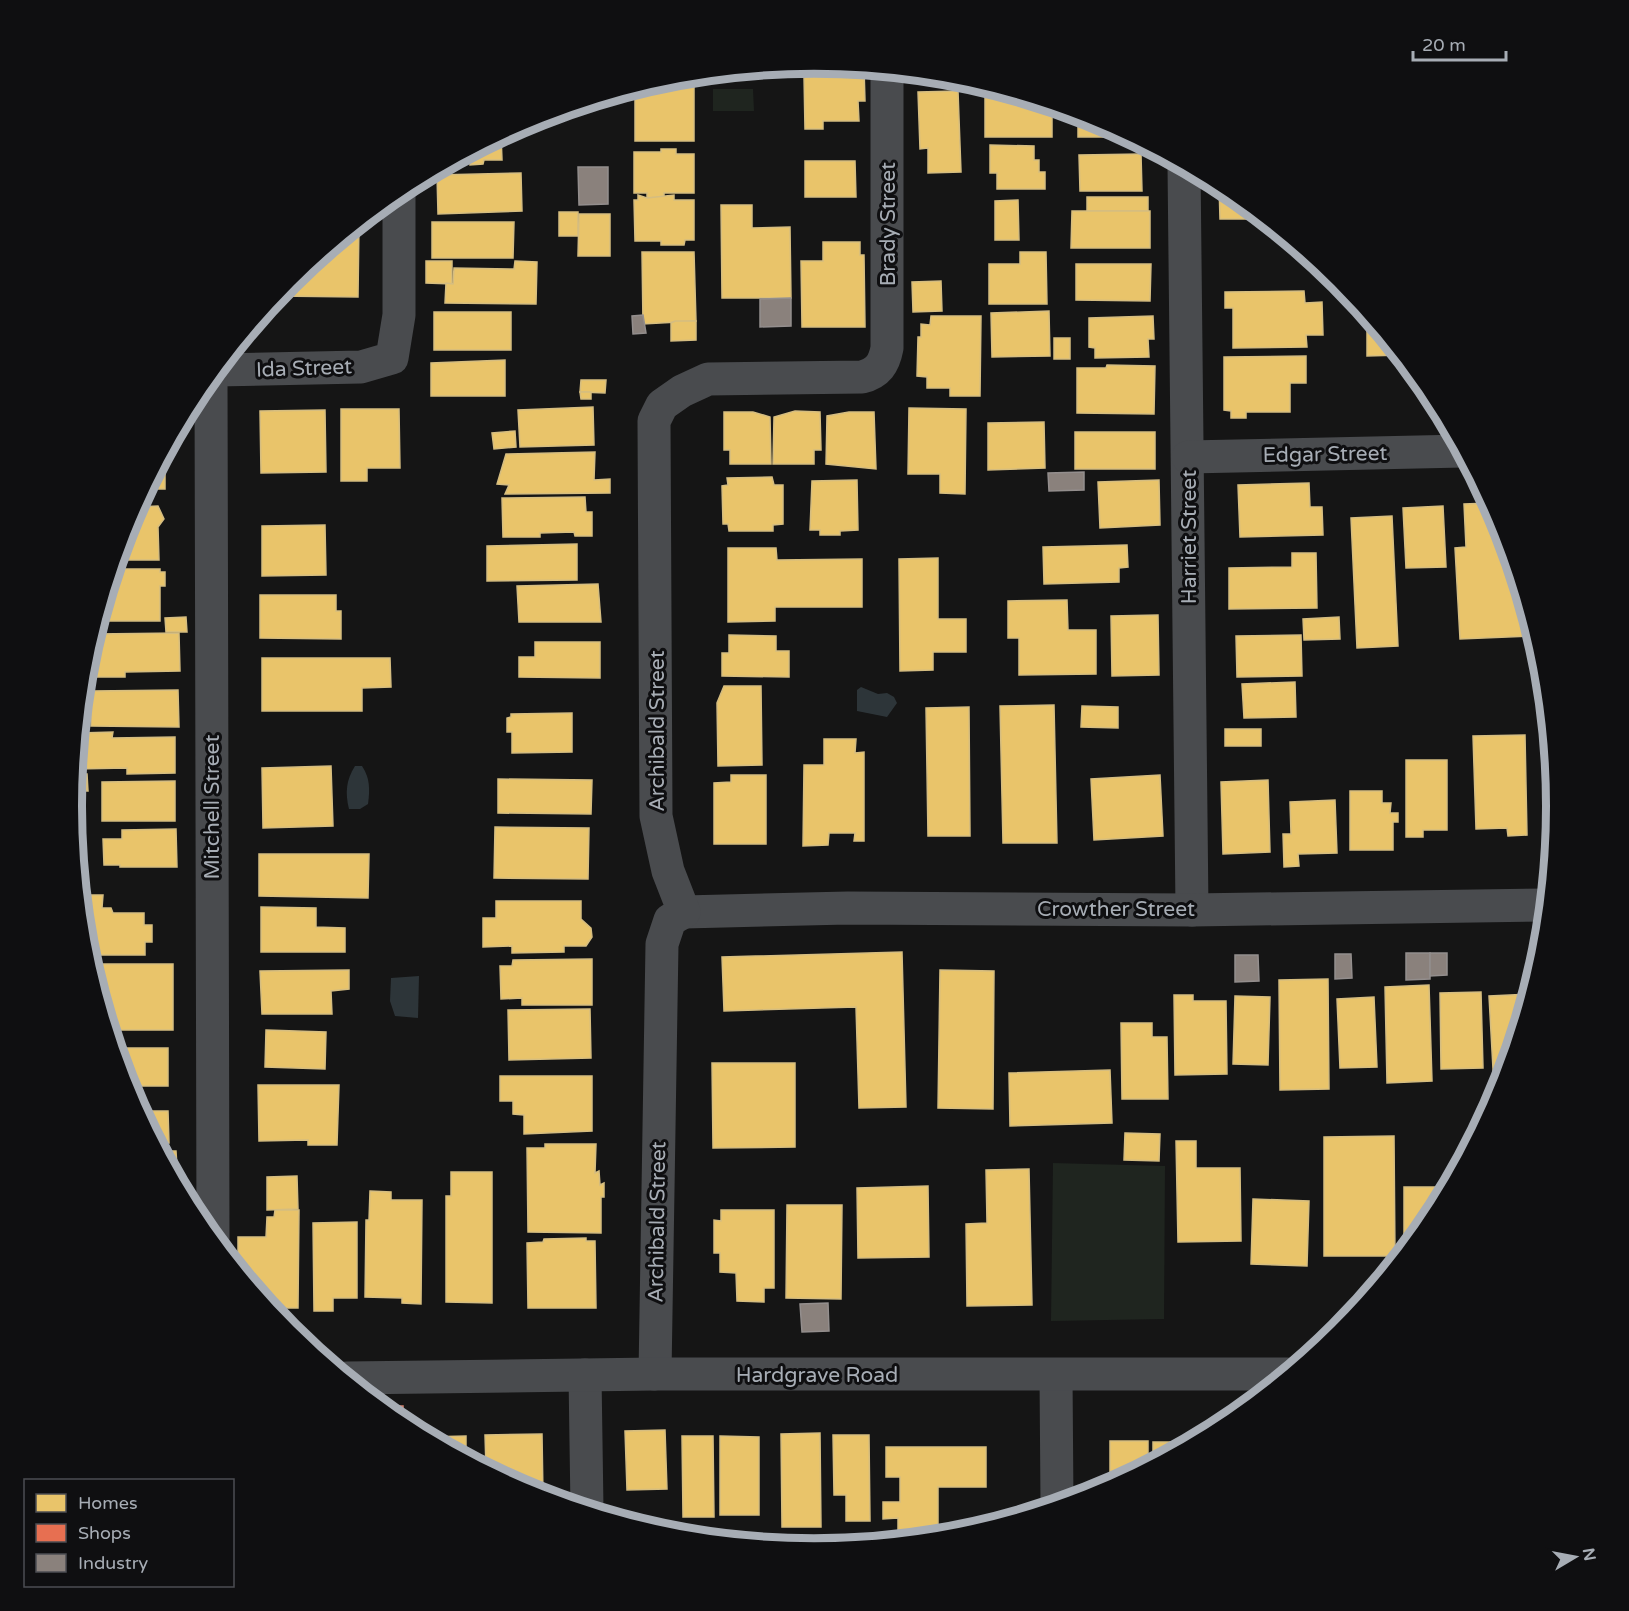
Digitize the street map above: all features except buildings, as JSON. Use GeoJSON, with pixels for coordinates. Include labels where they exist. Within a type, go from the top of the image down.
{"type":"FeatureCollection","features":[{"type":"Feature","properties":{"kind":"street","name":"Brady Street"},"geometry":{"type":"LineString","coordinates":[[874,374],[885,361],[887,348],[887,78]]}},
{"type":"Feature","properties":{"kind":"street","name":"Harriet Street"},"geometry":{"type":"LineString","coordinates":[[1184,175],[1192,910]]}},
{"type":"Feature","properties":{"kind":"street","name":"Ida Street"},"geometry":{"type":"LineString","coordinates":[[227,370],[361,367],[392,358],[399,315],[399,203]]}},
{"type":"Feature","properties":{"kind":"street","name":"Archibald Street"},"geometry":{"type":"LineString","coordinates":[[655,1374],[662,944],[670,920],[684,912],[668,871],[656,816],[654,421],[662,405],[682,391],[708,379],[874,374]]}},
{"type":"Feature","properties":{"kind":"street","name":"Mitchell Street"},"geometry":{"type":"LineString","coordinates":[[211,392],[213,1222]]}},
{"type":"Feature","properties":{"kind":"street","name":"Edgar Street"},"geometry":{"type":"LineString","coordinates":[[1188,457],[1454,451]]}},
{"type":"Feature","properties":{"kind":"street","name":"Crowther Street"},"geometry":{"type":"LineString","coordinates":[[684,912],[848,908],[1192,910],[1539,905]]}},
{"type":"Feature","properties":{"kind":"street","name":"Hardgrave Road"},"geometry":{"type":"LineString","coordinates":[[359,1378],[655,1374],[1275,1374]]}},
{"type":"Feature","properties":{"kind":"street"},"geometry":{"type":"LineString","coordinates":[[585,1375],[587,1501]]}},
{"type":"Feature","properties":{"kind":"street"},"geometry":{"type":"LineString","coordinates":[[1056,1375],[1057,1496]]}},
{"type":"Feature","properties":{"kind":"shaded area"},"geometry":{"type":"Polygon","coordinates":[[[713,89],[753,89],[754,111],[713,111],[713,89]]]}},
{"type":"Feature","properties":{"kind":"shaded area"},"geometry":{"type":"Polygon","coordinates":[[[861,687],[894,697],[897,703],[887,717],[857,711],[857,690],[861,687]]]}},
{"type":"Feature","properties":{"kind":"shaded area"},"geometry":{"type":"Polygon","coordinates":[[[355,766],[362,766],[367,775],[368,804],[360,809],[349,809],[347,787],[355,766]]]}},
{"type":"Feature","properties":{"kind":"shaded area"},"geometry":{"type":"Polygon","coordinates":[[[419,976],[418,1018],[395,1016],[390,1001],[391,978],[419,976]]]}},
{"type":"Feature","properties":{"kind":"shaded area"},"geometry":{"type":"Polygon","coordinates":[[[1053,1163],[1165,1166],[1164,1319],[1051,1321],[1053,1163]]]}}]}
